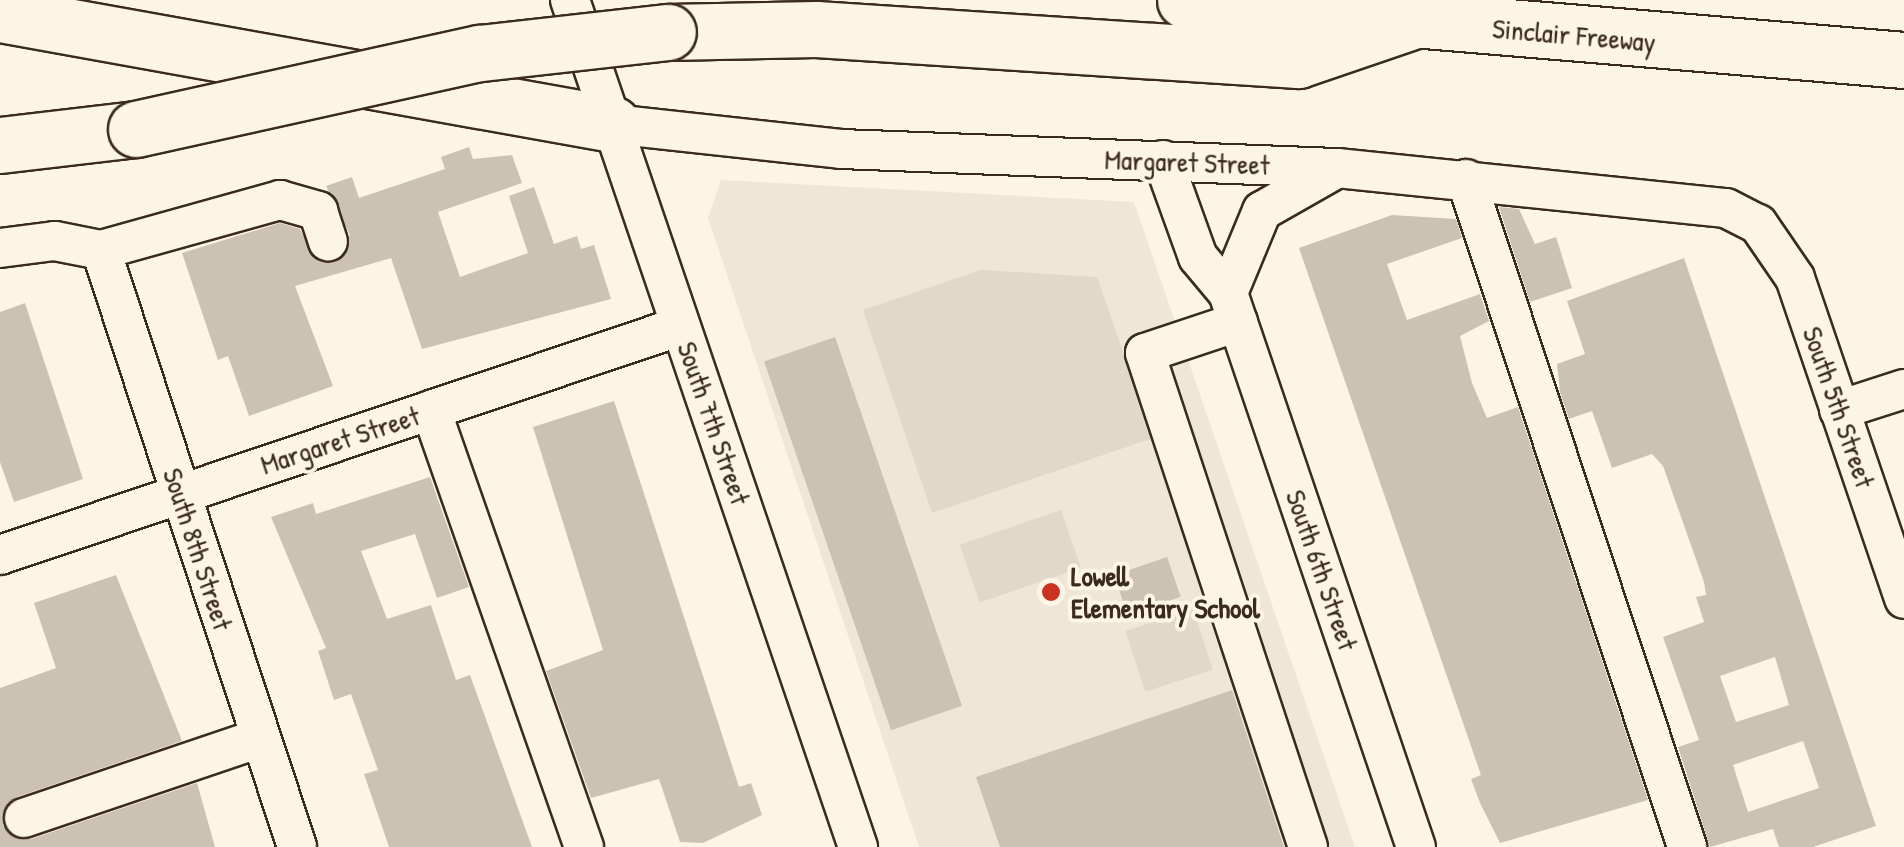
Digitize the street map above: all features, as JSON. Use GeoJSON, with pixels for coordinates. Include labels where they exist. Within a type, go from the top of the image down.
{"type":"FeatureCollection","features":[{"type":"Feature","properties":{"kind":"highway","name":"Sinclair Freeway"},"geometry":{"type":"LineString","coordinates":[[1185,0],[1904,60]]}},
{"type":"Feature","properties":{"kind":"highway"},"geometry":{"type":"LineString","coordinates":[[0,14],[612,124]]}},
{"type":"Feature","properties":{"kind":"highway"},"geometry":{"type":"LineString","coordinates":[[0,145],[136,129],[480,53],[668,32],[816,28],[1298,60],[1412,21]]}},
{"type":"Feature","properties":{"kind":"street","name":"South 7th Street"},"geometry":{"type":"LineString","coordinates":[[570,0],[858,847]]}},
{"type":"Feature","properties":{"kind":"street","name":"Margaret Street"},"geometry":{"type":"LineString","coordinates":[[612,124],[841,148],[1337,168],[1686,201],[1758,224]]}},
{"type":"Feature","properties":{"kind":"street","name":"South 6th Street"},"geometry":{"type":"LineString","coordinates":[[1163,160],[1198,258],[1233,307],[1416,847]]}},
{"type":"Feature","properties":{"kind":"street"},"geometry":{"type":"LineString","coordinates":[[1308,847],[1145,353],[1233,307],[1262,212],[1337,168]]}},
{"type":"Feature","properties":{"kind":"street"},"geometry":{"type":"LineString","coordinates":[[1466,180],[1687,847]]}},
{"type":"Feature","properties":{"kind":"street"},"geometry":{"type":"LineString","coordinates":[[0,248],[55,241],[101,250],[280,200],[318,211],[328,241]]}},
{"type":"Feature","properties":{"kind":"street","name":"South 5th Street"},"geometry":{"type":"LineString","coordinates":[[1758,224],[1796,278],[1904,599]]}},
{"type":"Feature","properties":{"kind":"street","name":"South 8th Street"},"geometry":{"type":"LineString","coordinates":[[101,250],[296,847]]}},
{"type":"Feature","properties":{"kind":"street","name":"Margaret Street"},"geometry":{"type":"LineString","coordinates":[[0,555],[681,326]]}},
{"type":"Feature","properties":{"kind":"street"},"geometry":{"type":"LineString","coordinates":[[1840,410],[1904,389]]}},
{"type":"Feature","properties":{"kind":"street"},"geometry":{"type":"LineString","coordinates":[[432,410],[584,847]]}},
{"type":"Feature","properties":{"kind":"street"},"geometry":{"type":"LineString","coordinates":[[24,818],[260,738]]}},
{"type":"Feature","properties":{"kind":"shaded area","name":"Lowell Elementary School"},"geometry":{"type":"Polygon","coordinates":[[[721,180],[1134,202],[1355,847],[919,847],[708,218],[721,180]]]}},
{"type":"Feature","properties":{"kind":"shaded area"},"geometry":{"type":"Polygon","coordinates":[[[981,270],[1097,277],[1153,438],[932,513],[863,310],[981,270]]]}},
{"type":"Feature","properties":{"kind":"shaded area"},"geometry":{"type":"Polygon","coordinates":[[[1061,510],[1081,568],[980,603],[960,545],[1061,510]]]}},
{"type":"Feature","properties":{"kind":"shaded area"},"geometry":{"type":"Polygon","coordinates":[[[1193,609],[1213,670],[1145,692],[1125,631],[1193,609]]]}},
{"type":"Feature","properties":{"kind":"building"},"geometry":{"type":"Polygon","coordinates":[[[469,147],[473,159],[512,155],[522,183],[438,212],[460,277],[528,253],[509,196],[534,187],[554,244],[577,236],[581,249],[594,245],[611,299],[422,349],[391,258],[295,286],[333,386],[249,416],[228,356],[218,360],[182,253],[280,223],[300,229],[314,258],[336,262],[350,235],[326,186],[352,177],[359,198],[445,169],[441,157],[469,147]]]}},
{"type":"Feature","properties":{"kind":"building"},"geometry":{"type":"Polygon","coordinates":[[[1499,207],[1519,209],[1535,244],[1556,237],[1572,288],[1530,302],[1499,207]]]}},
{"type":"Feature","properties":{"kind":"building"},"geometry":{"type":"Polygon","coordinates":[[[1392,215],[1456,219],[1462,238],[1387,264],[1407,320],[1480,294],[1489,321],[1460,336],[1472,383],[1487,418],[1518,407],[1648,800],[1500,843],[1480,803],[1471,779],[1481,775],[1299,248],[1392,215]]]}},
{"type":"Feature","properties":{"kind":"building"},"geometry":{"type":"Polygon","coordinates":[[[1684,258],[1876,826],[1813,847],[1779,847],[1773,829],[1710,847],[1678,747],[1699,740],[1663,637],[1704,622],[1696,597],[1706,595],[1704,582],[1663,466],[1652,454],[1612,468],[1592,411],[1569,419],[1560,392],[1557,364],[1585,354],[1567,301],[1684,258]],[[1775,657],[1720,676],[1736,722],[1789,705],[1775,657]],[[1803,741],[1733,765],[1748,812],[1819,788],[1803,741]]]}},
{"type":"Feature","properties":{"kind":"building"},"geometry":{"type":"Polygon","coordinates":[[[25,303],[83,479],[14,502],[0,462],[0,312],[25,303]]]}},
{"type":"Feature","properties":{"kind":"building"},"geometry":{"type":"Polygon","coordinates":[[[835,337],[962,706],[891,730],[764,361],[835,337]]]}},
{"type":"Feature","properties":{"kind":"building"},"geometry":{"type":"Polygon","coordinates":[[[614,401],[739,787],[751,783],[762,815],[703,843],[680,842],[659,779],[591,798],[546,671],[603,650],[533,427],[614,401]]]}},
{"type":"Feature","properties":{"kind":"building"},"geometry":{"type":"Polygon","coordinates":[[[430,477],[469,587],[437,598],[415,534],[361,551],[387,619],[431,605],[456,680],[470,675],[532,847],[389,847],[364,774],[378,770],[351,694],[334,700],[318,651],[326,648],[271,517],[313,503],[316,514],[430,477]]]}},
{"type":"Feature","properties":{"kind":"building"},"geometry":{"type":"Polygon","coordinates":[[[1167,557],[1181,597],[1128,615],[1114,575],[1167,557]]]}},
{"type":"Feature","properties":{"kind":"building"},"geometry":{"type":"Polygon","coordinates":[[[116,575],[182,741],[17,797],[3,826],[31,839],[197,783],[215,847],[0,847],[0,688],[56,668],[34,603],[116,575]]]}},
{"type":"Feature","properties":{"kind":"building"},"geometry":{"type":"Polygon","coordinates":[[[1232,690],[1284,847],[1000,847],[976,777],[1232,690]]]}},
{"type":"Feature","properties":{"kind":"place","name":"Lowell Elementary School"},"geometry":{"type":"Point","coordinates":[1051,592]}}]}
